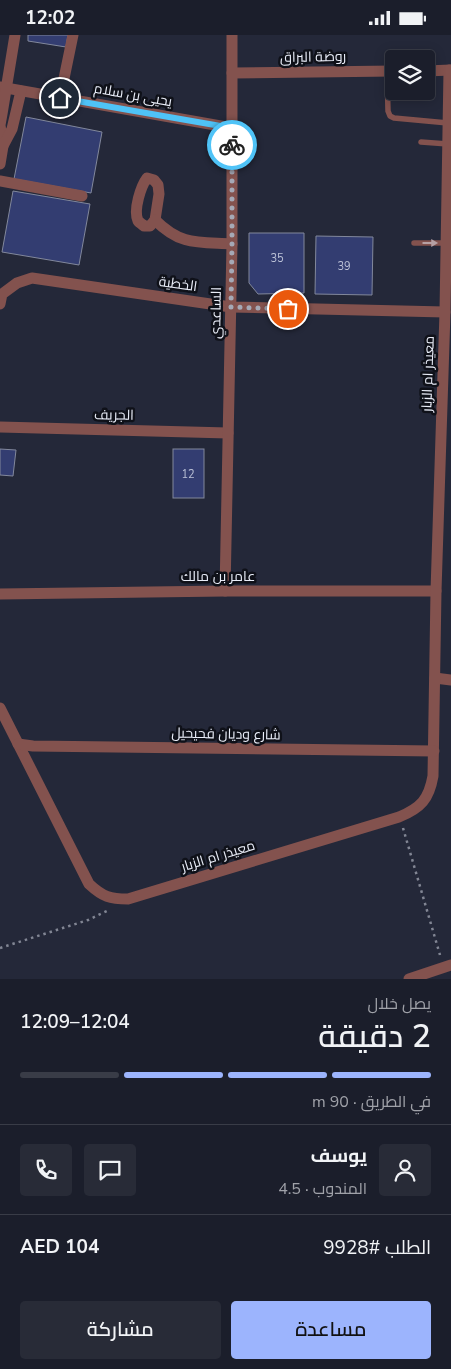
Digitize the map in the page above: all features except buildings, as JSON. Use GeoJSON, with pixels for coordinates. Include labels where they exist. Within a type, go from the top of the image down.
{"type":"FeatureCollection","features":[{"type":"Feature","properties":{"kind":"street"},"geometry":{"type":"LineString","coordinates":[[0,164],[3,146],[0,125],[3,87],[15,35]]}},
{"type":"Feature","properties":{"kind":"street"},"geometry":{"type":"LineString","coordinates":[[60,98],[73,35]]}},
{"type":"Feature","properties":{"kind":"street","name":"الساعدي"},"geometry":{"type":"LineString","coordinates":[[225,591],[232,244],[232,35]]}},
{"type":"Feature","properties":{"kind":"street","name":"روضة البراق"},"geometry":{"type":"LineString","coordinates":[[232,73],[385,71]]}},
{"type":"Feature","properties":{"kind":"street"},"geometry":{"type":"LineString","coordinates":[[435,71],[450,71]]}},
{"type":"Feature","properties":{"kind":"street","name":"معيذر ام الزبار"},"geometry":{"type":"LineString","coordinates":[[0,708],[89,884],[101,895],[115,899],[128,899],[399,817],[413,812],[423,802],[430,790],[433,776],[434,751],[436,591],[450,71]]}},
{"type":"Feature","properties":{"kind":"street","name":"يحيى بن سلام"},"geometry":{"type":"LineString","coordinates":[[3,87],[232,128]]}},
{"type":"Feature","properties":{"kind":"street"},"geometry":{"type":"LineString","coordinates":[[3,146],[12,129],[21,91]]}},
{"type":"Feature","properties":{"kind":"street"},"geometry":{"type":"LineString","coordinates":[[0,181],[82,196]]}},
{"type":"Feature","properties":{"kind":"street"},"geometry":{"type":"LineString","coordinates":[[155,220],[179,239],[232,244]]}},
{"type":"Feature","properties":{"kind":"street","name":"الخطية"},"geometry":{"type":"LineString","coordinates":[[1,299],[17,283],[32,278],[231,307],[445,312]]}},
{"type":"Feature","properties":{"kind":"street","name":"الجريف"},"geometry":{"type":"LineString","coordinates":[[0,427],[228,433]]}},
{"type":"Feature","properties":{"kind":"street","name":"عامر بن مالك"},"geometry":{"type":"LineString","coordinates":[[0,594],[436,591]]}},
{"type":"Feature","properties":{"kind":"street"},"geometry":{"type":"LineString","coordinates":[[435,678],[451,680]]}},
{"type":"Feature","properties":{"kind":"street","name":"شارع وديان فحيحيل"},"geometry":{"type":"LineString","coordinates":[[18,744],[33,746],[434,751]]}},
{"type":"Feature","properties":{"kind":"street"},"geometry":{"type":"LineString","coordinates":[[412,979],[447,966]]}},
{"type":"Feature","properties":{"kind":"lane"},"geometry":{"type":"LineString","coordinates":[[389,100],[388,111],[394,118],[448,123]]}},
{"type":"Feature","properties":{"kind":"lane"},"geometry":{"type":"LineString","coordinates":[[421,143],[448,144]]}},
{"type":"Feature","properties":{"kind":"lane"},"geometry":{"type":"LineString","coordinates":[[414,243],[446,243]]}},
{"type":"Feature","properties":{"kind":"path"},"geometry":{"type":"LineString","coordinates":[[399,817],[447,966]]}},
{"type":"Feature","properties":{"kind":"path"},"geometry":{"type":"LineString","coordinates":[[0,948],[88,920],[128,899]]}},
{"type":"Feature","properties":{"kind":"way so far"},"geometry":{"type":"LineString","coordinates":[[232,145],[231,307],[288,309]]}},
{"type":"Feature","properties":{"kind":"route"},"geometry":{"type":"LineString","coordinates":[[60,98],[232,128],[232,145]]}}]}
